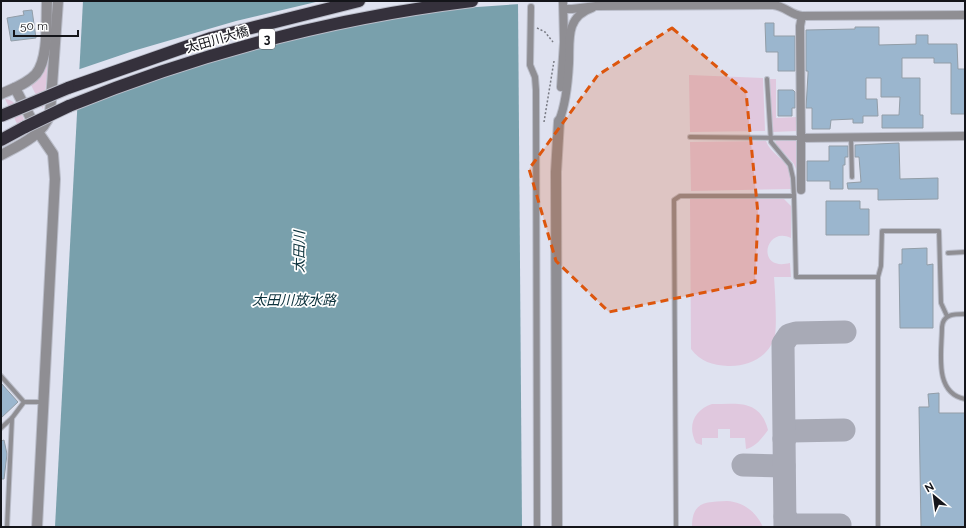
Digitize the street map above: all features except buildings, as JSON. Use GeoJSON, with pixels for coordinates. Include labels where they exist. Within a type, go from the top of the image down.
{"type":"FeatureCollection","features":[{"type":"Feature","properties":{"kind":"highway","name":"太田川大橋"},"geometry":{"type":"LineString","coordinates":[[1,116],[68,88],[211,38],[359,1]]}},
{"type":"Feature","properties":{"kind":"highway","name":"太田川大橋"},"geometry":{"type":"LineString","coordinates":[[1,140],[69,106],[164,70],[246,45],[320,26],[371,16],[472,1]]}},
{"type":"Feature","properties":{"kind":"street"},"geometry":{"type":"LineString","coordinates":[[1,94],[15,88],[36,74],[40,66],[45,44],[47,1]]}},
{"type":"Feature","properties":{"kind":"street"},"geometry":{"type":"LineString","coordinates":[[1,155],[27,142],[48,120],[50,114],[58,1]]}},
{"type":"Feature","properties":{"kind":"street"},"geometry":{"type":"LineString","coordinates":[[557,527],[556,172],[559,121],[558,111],[564,42],[564,6],[572,10],[596,6],[773,5],[785,8],[792,14],[802,16],[965,15]]}},
{"type":"Feature","properties":{"kind":"street"},"geometry":{"type":"LineString","coordinates":[[559,121],[562,112],[568,71],[569,33],[580,14],[587,9],[596,6]]}},
{"type":"Feature","properties":{"kind":"street"},"geometry":{"type":"LineString","coordinates":[[531,7],[530,65],[535,77],[536,90],[537,527]]}},
{"type":"Feature","properties":{"kind":"street"},"geometry":{"type":"LineString","coordinates":[[801,190],[800,26],[802,16]]}},
{"type":"Feature","properties":{"kind":"street"},"geometry":{"type":"LineString","coordinates":[[15,88],[38,132],[53,154],[55,179],[38,527]]}},
{"type":"Feature","properties":{"kind":"street"},"geometry":{"type":"LineString","coordinates":[[801,138],[965,136]]}},
{"type":"Feature","properties":{"kind":"lane"},"geometry":{"type":"LineString","coordinates":[[767,78],[770,137],[773,145],[790,165],[793,178],[796,277],[878,277]]}},
{"type":"Feature","properties":{"kind":"lane"},"geometry":{"type":"LineString","coordinates":[[690,137],[801,138]]}},
{"type":"Feature","properties":{"kind":"lane"},"geometry":{"type":"LineString","coordinates":[[852,137],[852,177]]}},
{"type":"Feature","properties":{"kind":"lane"},"geometry":{"type":"LineString","coordinates":[[676,527],[674,200],[680,196],[794,196]]}},
{"type":"Feature","properties":{"kind":"lane"},"geometry":{"type":"LineString","coordinates":[[878,527],[878,277],[881,266],[882,232],[939,231],[941,303],[947,316]]}},
{"type":"Feature","properties":{"kind":"lane"},"geometry":{"type":"LineString","coordinates":[[948,253],[965,252]]}},
{"type":"Feature","properties":{"kind":"lane"},"geometry":{"type":"LineString","coordinates":[[965,314],[954,314],[947,316],[943,321],[942,327],[942,378],[947,389],[958,397],[965,399]]}},
{"type":"Feature","properties":{"kind":"lane"},"geometry":{"type":"LineString","coordinates":[[1,376],[24,402],[44,402]]}},
{"type":"Feature","properties":{"kind":"lane"},"geometry":{"type":"LineString","coordinates":[[1,428],[12,418],[24,402]]}},
{"type":"Feature","properties":{"kind":"lane"},"geometry":{"type":"LineString","coordinates":[[7,527],[12,418]]}},
{"type":"Feature","properties":{"kind":"path"},"geometry":{"type":"LineString","coordinates":[[537,28],[545,32],[554,42],[555,48]]}},
{"type":"Feature","properties":{"kind":"path"},"geometry":{"type":"LineString","coordinates":[[544,122],[554,59]]}},
{"type":"Feature","properties":{"kind":"highlighted area"},"geometry":{"type":"Polygon","coordinates":[[[672,28],[746,92],[758,214],[755,282],[609,312],[556,261],[529,169],[598,75],[672,28]]]}},
{"type":"Feature","properties":{"kind":"shaded area"},"geometry":{"type":"Polygon","coordinates":[[[49,59],[43,109],[31,85],[43,74],[49,59]]]}},
{"type":"Feature","properties":{"kind":"shaded area"},"geometry":{"type":"Polygon","coordinates":[[[689,75],[763,78],[765,131],[690,132],[689,75]]]}},
{"type":"Feature","properties":{"kind":"shaded area"},"geometry":{"type":"Polygon","coordinates":[[[770,79],[776,79],[776,118],[797,117],[797,131],[772,132],[770,79]]]}},
{"type":"Feature","properties":{"kind":"shaded area"},"geometry":{"type":"Polygon","coordinates":[[[5,99],[14,102],[25,121],[27,131],[23,136],[5,99]]]}},
{"type":"Feature","properties":{"kind":"shaded area"},"geometry":{"type":"Polygon","coordinates":[[[775,140],[797,140],[796,169],[794,164],[776,144],[775,140]]]}},
{"type":"Feature","properties":{"kind":"shaded area"},"geometry":{"type":"Polygon","coordinates":[[[766,141],[771,149],[787,166],[790,174],[791,189],[691,191],[690,142],[766,141]]]}},
{"type":"Feature","properties":{"kind":"shaded area"},"geometry":{"type":"Polygon","coordinates":[[[690,198],[784,199],[791,206],[791,238],[782,236],[775,238],[770,243],[768,249],[768,256],[772,261],[779,264],[790,263],[791,277],[774,277],[776,315],[775,335],[772,343],[763,355],[743,365],[728,366],[707,362],[691,349],[690,198]]]}},
{"type":"Feature","properties":{"kind":"shaded area"},"geometry":{"type":"Polygon","coordinates":[[[712,404],[739,404],[754,408],[760,413],[768,430],[756,444],[746,449],[745,438],[730,438],[730,429],[718,429],[718,438],[702,438],[702,445],[696,443],[692,431],[694,419],[701,410],[712,404]]]}},
{"type":"Feature","properties":{"kind":"shaded area"},"geometry":{"type":"Polygon","coordinates":[[[727,501],[739,503],[749,509],[757,517],[763,527],[692,527],[695,512],[702,505],[713,502],[727,501]]]}},
{"type":"Feature","properties":{"kind":"water","name":"太田川放水路"},"geometry":{"type":"Polygon","coordinates":[[[83,1],[518,1],[522,527],[55,527],[83,1]]]}},
{"type":"Feature","properties":{"kind":"pier"},"geometry":{"type":"Polygon","coordinates":[[[320,1],[520,1],[520,4],[419,11],[338,25],[211,59],[75,106],[77,70],[133,51],[236,21],[320,1]]]}},
{"type":"Feature","properties":{"kind":"taxiway"},"geometry":{"type":"LineString","coordinates":[[785,527],[783,344],[789,335],[796,333],[845,332]]}},
{"type":"Feature","properties":{"kind":"taxiway"},"geometry":{"type":"LineString","coordinates":[[784,439],[791,431],[844,430]]}},
{"type":"Feature","properties":{"kind":"taxiway"},"geometry":{"type":"LineString","coordinates":[[743,465],[784,466]]}},
{"type":"Feature","properties":{"kind":"taxiway"},"geometry":{"type":"LineString","coordinates":[[785,517],[792,525],[840,525]]}},
{"type":"Feature","properties":{"kind":"water label","name":"太田川"},"geometry":{"type":"Point","coordinates":[299,252]}}]}
